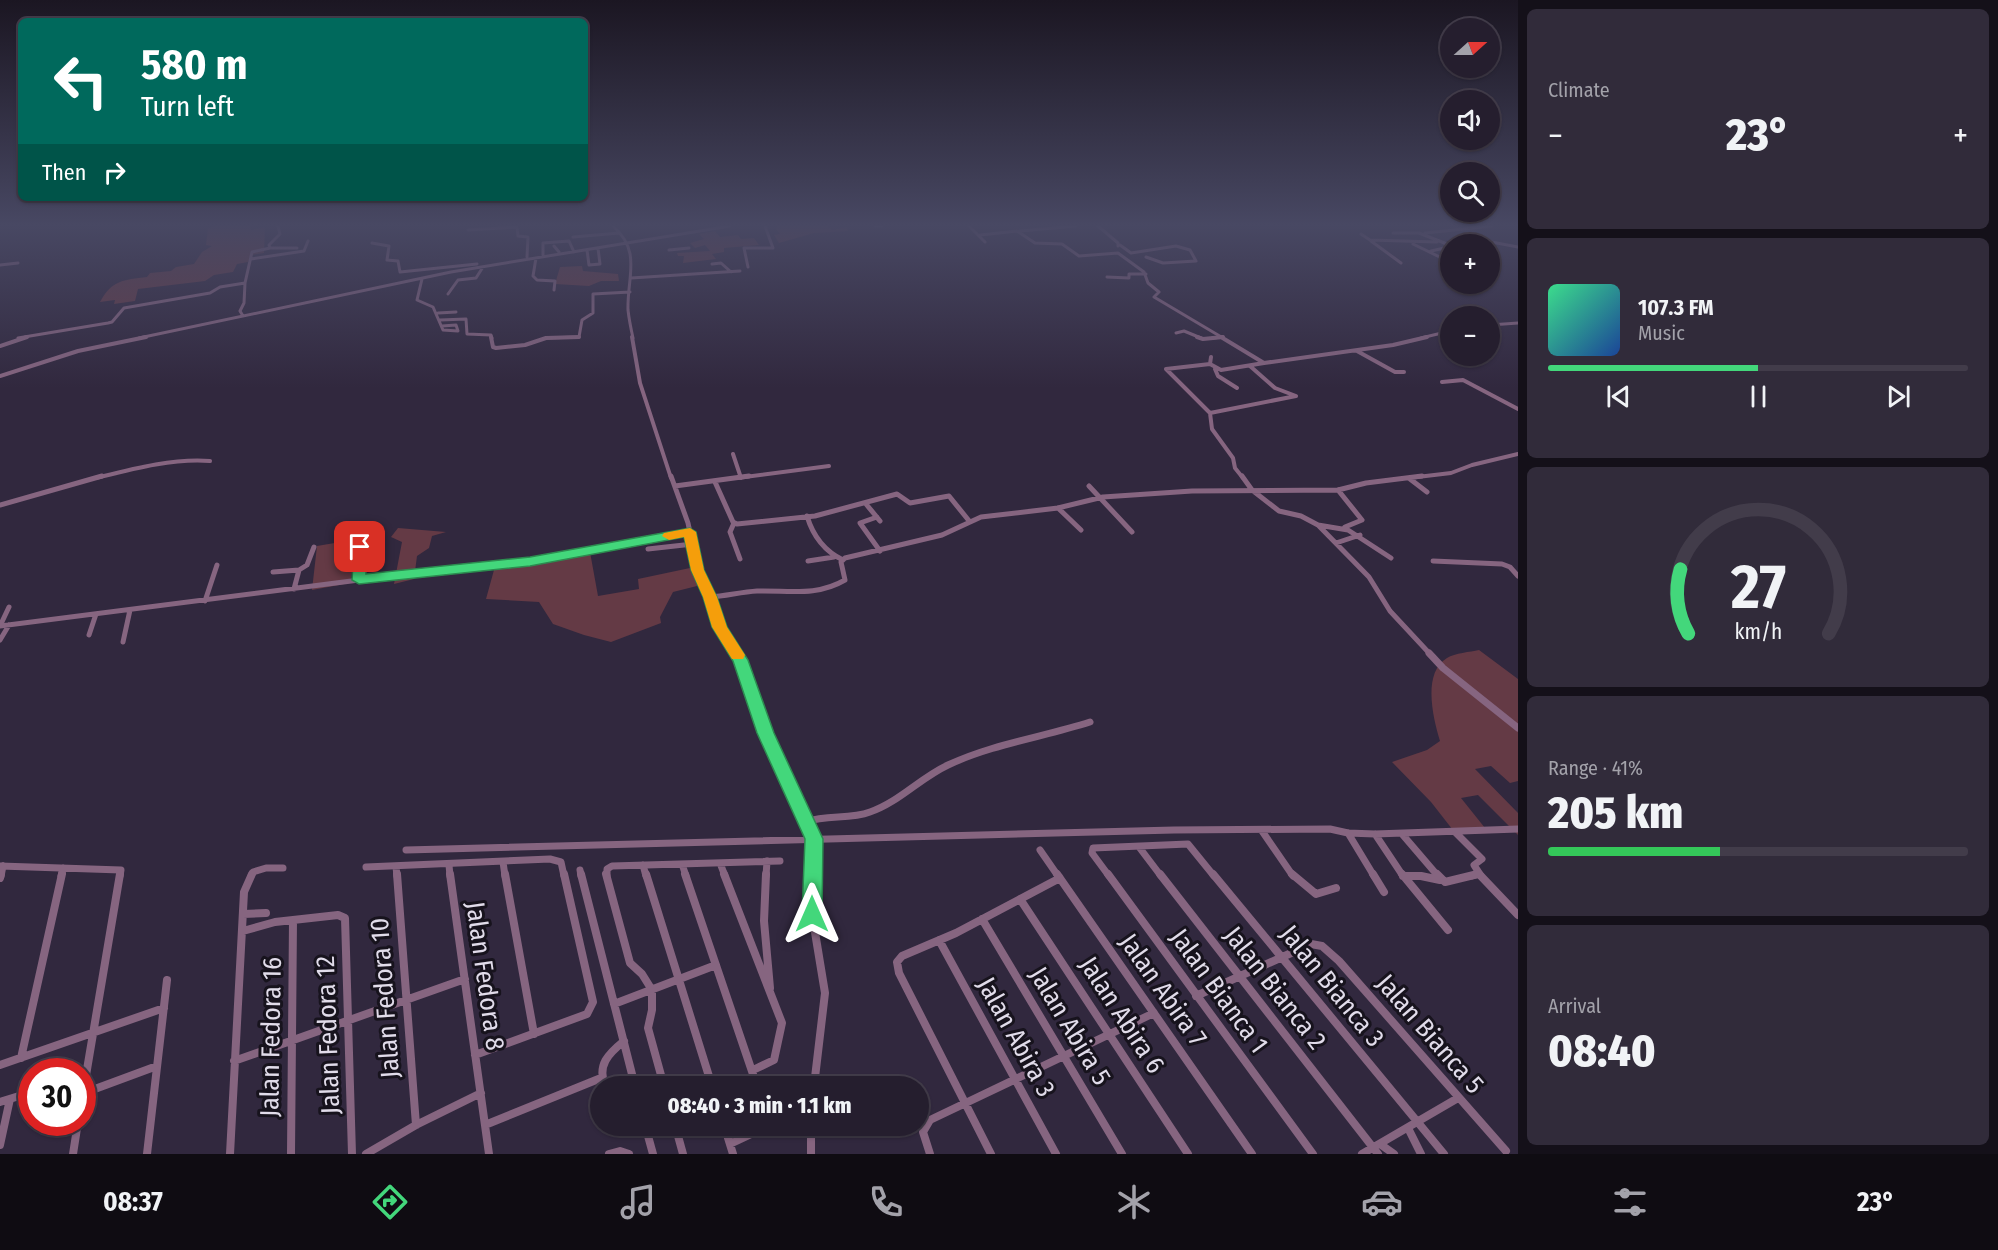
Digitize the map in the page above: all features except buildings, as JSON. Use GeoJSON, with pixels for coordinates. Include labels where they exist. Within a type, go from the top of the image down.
{"type":"FeatureCollection","features":[{"type":"Feature","properties":{"kind":"street"},"geometry":{"type":"LineString","coordinates":[[242,315],[246,280]]}},
{"type":"Feature","properties":{"kind":"street"},"geometry":{"type":"LineString","coordinates":[[0,376],[70,353],[242,315],[419,280]]}},
{"type":"Feature","properties":{"kind":"street"},"geometry":{"type":"LineString","coordinates":[[423,280],[417,300],[428,302],[438,313],[442,326]]}},
{"type":"Feature","properties":{"kind":"street"},"geometry":{"type":"LineString","coordinates":[[448,294],[459,280]]}},
{"type":"Feature","properties":{"kind":"street"},"geometry":{"type":"LineString","coordinates":[[537,280],[555,281],[554,290]]}},
{"type":"Feature","properties":{"kind":"street"},"geometry":{"type":"LineString","coordinates":[[631,280],[628,309],[635,361],[655,434],[690,532],[698,570],[720,627],[743,666],[765,733],[814,839],[812,914],[825,993],[815,1076]]}},
{"type":"Feature","properties":{"kind":"street"},"geometry":{"type":"LineString","coordinates":[[1147,280],[1159,292],[1154,297],[1264,363]]}},
{"type":"Feature","properties":{"kind":"street"},"geometry":{"type":"LineString","coordinates":[[0,346],[13,343],[18,338],[101,327],[112,322],[124,308],[212,293],[220,286],[245,283]]}},
{"type":"Feature","properties":{"kind":"street"},"geometry":{"type":"LineString","coordinates":[[440,320],[466,319],[467,334],[491,335],[493,347],[496,348],[525,345],[546,338],[579,337],[582,320],[593,313],[593,294],[630,292]]}},
{"type":"Feature","properties":{"kind":"street"},"geometry":{"type":"LineString","coordinates":[[438,313],[456,312]]}},
{"type":"Feature","properties":{"kind":"street"},"geometry":{"type":"LineString","coordinates":[[1500,324],[1518,323]]}},
{"type":"Feature","properties":{"kind":"street"},"geometry":{"type":"LineString","coordinates":[[1176,333],[1184,331],[1203,339],[1224,337]]}},
{"type":"Feature","properties":{"kind":"street"},"geometry":{"type":"LineString","coordinates":[[1215,369],[1230,370],[1393,345],[1440,333]]}},
{"type":"Feature","properties":{"kind":"street"},"geometry":{"type":"LineString","coordinates":[[1356,350],[1395,372],[1404,372]]}},
{"type":"Feature","properties":{"kind":"street"},"geometry":{"type":"LineString","coordinates":[[70,353],[75,359]]}},
{"type":"Feature","properties":{"kind":"street"},"geometry":{"type":"LineString","coordinates":[[1210,357],[1210,364],[1218,376],[1238,388]]}},
{"type":"Feature","properties":{"kind":"street"},"geometry":{"type":"LineString","coordinates":[[1210,364],[1166,369],[1210,412],[1212,429],[1233,458],[1235,468],[1252,490],[1279,511],[1301,516],[1318,525],[1369,577],[1390,611],[1443,668],[1518,728]]}},
{"type":"Feature","properties":{"kind":"street"},"geometry":{"type":"LineString","coordinates":[[1210,412],[1296,396],[1275,388],[1250,366]]}},
{"type":"Feature","properties":{"kind":"street"},"geometry":{"type":"LineString","coordinates":[[1442,382],[1462,380],[1518,409]]}},
{"type":"Feature","properties":{"kind":"street"},"geometry":{"type":"LineString","coordinates":[[733,454],[741,478]]}},
{"type":"Feature","properties":{"kind":"street"},"geometry":{"type":"LineString","coordinates":[[808,561],[834,557],[843,560],[942,535],[970,522],[993,515],[1058,508],[1099,498],[1182,492],[1338,490],[1366,483],[1451,473],[1472,465],[1518,454]]}},
{"type":"Feature","properties":{"kind":"street"},"geometry":{"type":"LineString","coordinates":[[0,505],[123,471],[196,460],[210,461]]}},
{"type":"Feature","properties":{"kind":"street"},"geometry":{"type":"LineString","coordinates":[[675,486],[829,466]]}},
{"type":"Feature","properties":{"kind":"street"},"geometry":{"type":"LineString","coordinates":[[1410,478],[1427,492]]}},
{"type":"Feature","properties":{"kind":"street"},"geometry":{"type":"LineString","coordinates":[[715,482],[734,523],[730,532],[740,559]]}},
{"type":"Feature","properties":{"kind":"street"},"geometry":{"type":"LineString","coordinates":[[1089,486],[1132,532]]}},
{"type":"Feature","properties":{"kind":"street"},"geometry":{"type":"LineString","coordinates":[[1338,490],[1362,520],[1345,527]]}},
{"type":"Feature","properties":{"kind":"street"},"geometry":{"type":"LineString","coordinates":[[1182,492],[1186,499]]}},
{"type":"Feature","properties":{"kind":"street"},"geometry":{"type":"LineString","coordinates":[[734,523],[807,516],[866,504],[897,494],[910,503],[949,496],[970,522]]}},
{"type":"Feature","properties":{"kind":"street"},"geometry":{"type":"LineString","coordinates":[[866,504],[879,519],[860,523],[880,551]]}},
{"type":"Feature","properties":{"kind":"street"},"geometry":{"type":"LineString","coordinates":[[1058,508],[1081,530]]}},
{"type":"Feature","properties":{"kind":"street"},"geometry":{"type":"LineString","coordinates":[[807,516],[814,533],[834,557]]}},
{"type":"Feature","properties":{"kind":"street"},"geometry":{"type":"LineString","coordinates":[[1318,525],[1332,524],[1345,527],[1391,558]]}},
{"type":"Feature","properties":{"kind":"street"},"geometry":{"type":"LineString","coordinates":[[0,626],[359,580],[530,562],[690,532]]}},
{"type":"Feature","properties":{"kind":"street"},"geometry":{"type":"LineString","coordinates":[[1336,543],[1360,535]]}},
{"type":"Feature","properties":{"kind":"street"},"geometry":{"type":"LineString","coordinates":[[648,549],[693,544]]}},
{"type":"Feature","properties":{"kind":"street"},"geometry":{"type":"LineString","coordinates":[[273,572],[299,570],[307,565],[314,547]]}},
{"type":"Feature","properties":{"kind":"street"},"geometry":{"type":"LineString","coordinates":[[359,580],[360,547]]}},
{"type":"Feature","properties":{"kind":"street"},"geometry":{"type":"LineString","coordinates":[[710,597],[760,591],[799,594],[812,591],[843,582],[846,577],[843,560]]}},
{"type":"Feature","properties":{"kind":"street"},"geometry":{"type":"LineString","coordinates":[[1433,561],[1502,564],[1510,567],[1518,576]]}},
{"type":"Feature","properties":{"kind":"street"},"geometry":{"type":"LineString","coordinates":[[205,601],[217,565]]}},
{"type":"Feature","properties":{"kind":"street"},"geometry":{"type":"LineString","coordinates":[[294,589],[299,570]]}},
{"type":"Feature","properties":{"kind":"street"},"geometry":{"type":"LineString","coordinates":[[0,626],[9,607]]}},
{"type":"Feature","properties":{"kind":"street"},"geometry":{"type":"LineString","coordinates":[[123,642],[130,610]]}},
{"type":"Feature","properties":{"kind":"street"},"geometry":{"type":"LineString","coordinates":[[89,636],[96,614]]}},
{"type":"Feature","properties":{"kind":"street"},"geometry":{"type":"LineString","coordinates":[[0,640],[9,625]]}},
{"type":"Feature","properties":{"kind":"street"},"geometry":{"type":"LineString","coordinates":[[806,822],[825,815],[844,818],[891,805],[934,771],[950,764],[1090,722]]}},
{"type":"Feature","properties":{"kind":"street"},"geometry":{"type":"LineString","coordinates":[[406,850],[814,839],[1030,836],[1174,830],[1330,829],[1348,833],[1402,834],[1518,829]]}},
{"type":"Feature","properties":{"kind":"street"},"geometry":{"type":"LineString","coordinates":[[1262,831],[1270,846],[1299,883],[1316,894],[1336,888]]}},
{"type":"Feature","properties":{"kind":"street"},"geometry":{"type":"LineString","coordinates":[[1455,832],[1482,859],[1474,865],[1479,874],[1518,915]]}},
{"type":"Feature","properties":{"kind":"street"},"geometry":{"type":"LineString","coordinates":[[1348,833],[1384,892]]}},
{"type":"Feature","properties":{"kind":"street"},"geometry":{"type":"LineString","coordinates":[[1375,834],[1403,876],[1448,930]]}},
{"type":"Feature","properties":{"kind":"street"},"geometry":{"type":"LineString","coordinates":[[1402,834],[1443,881]]}},
{"type":"Feature","properties":{"kind":"street","name":"Jalan Bianca 3"},"geometry":{"type":"LineString","coordinates":[[1139,847],[1188,844],[1444,1154]]}},
{"type":"Feature","properties":{"kind":"street","name":"Jalan Bianca 1"},"geometry":{"type":"LineString","coordinates":[[1139,847],[1093,848],[1092,853],[1313,1154]]}},
{"type":"Feature","properties":{"kind":"street","name":"Jalan Bianca 2"},"geometry":{"type":"LineString","coordinates":[[1139,847],[1239,977],[1377,1149],[1394,1154]]}},
{"type":"Feature","properties":{"kind":"street","name":"Jalan Abira 7"},"geometry":{"type":"LineString","coordinates":[[1040,850],[1252,1154]]}},
{"type":"Feature","properties":{"kind":"street"},"geometry":{"type":"LineString","coordinates":[[366,867],[550,859],[561,862],[593,1002],[587,1014],[475,1055]]}},
{"type":"Feature","properties":{"kind":"street"},"geometry":{"type":"LineString","coordinates":[[767,861],[764,921],[771,995]]}},
{"type":"Feature","properties":{"kind":"street"},"geometry":{"type":"LineString","coordinates":[[661,1076],[648,1028],[652,1010],[652,990],[642,974],[630,963],[606,873],[607,869],[612,866],[780,861]]}},
{"type":"Feature","properties":{"kind":"street"},"geometry":{"type":"LineString","coordinates":[[503,862],[534,1034]]}},
{"type":"Feature","properties":{"kind":"street"},"geometry":{"type":"LineString","coordinates":[[720,863],[782,1023],[774,1060],[753,1070]]}},
{"type":"Feature","properties":{"kind":"street"},"geometry":{"type":"LineString","coordinates":[[682,864],[754,1076]]}},
{"type":"Feature","properties":{"kind":"street","name":"Jalan Fedora 8"},"geometry":{"type":"LineString","coordinates":[[449,865],[489,1154]]}},
{"type":"Feature","properties":{"kind":"street"},"geometry":{"type":"LineString","coordinates":[[643,865],[709,1076]]}},
{"type":"Feature","properties":{"kind":"street"},"geometry":{"type":"LineString","coordinates":[[0,878],[2,866],[121,870],[87,1058]]}},
{"type":"Feature","properties":{"kind":"street","name":"Jalan Fedora 10"},"geometry":{"type":"LineString","coordinates":[[396,867],[416,1125]]}},
{"type":"Feature","properties":{"kind":"street"},"geometry":{"type":"LineString","coordinates":[[21,1058],[63,868]]}},
{"type":"Feature","properties":{"kind":"street"},"geometry":{"type":"LineString","coordinates":[[230,1154],[244,892],[253,872],[283,868]]}},
{"type":"Feature","properties":{"kind":"street"},"geometry":{"type":"LineString","coordinates":[[580,870],[633,1076]]}},
{"type":"Feature","properties":{"kind":"street"},"geometry":{"type":"LineString","coordinates":[[1403,876],[1421,876],[1451,882],[1479,874]]}},
{"type":"Feature","properties":{"kind":"street"},"geometry":{"type":"LineString","coordinates":[[991,1154],[897,967],[897,962],[902,956],[982,919],[1060,878]]}},
{"type":"Feature","properties":{"kind":"street","name":"Jalan Abira 6"},"geometry":{"type":"LineString","coordinates":[[1020,899],[1188,1154]]}},
{"type":"Feature","properties":{"kind":"street"},"geometry":{"type":"LineString","coordinates":[[243,914],[266,913]]}},
{"type":"Feature","properties":{"kind":"street","name":"Jalan Fedora 12"},"geometry":{"type":"LineString","coordinates":[[293,920],[342,915],[345,918],[350,1022],[352,1154]]}},
{"type":"Feature","properties":{"kind":"street","name":"Jalan Abira 5"},"geometry":{"type":"LineString","coordinates":[[982,919],[1122,1154]]}},
{"type":"Feature","properties":{"kind":"street"},"geometry":{"type":"LineString","coordinates":[[243,931],[264,924],[293,920]]}},
{"type":"Feature","properties":{"kind":"street","name":"Jalan Fedora 16"},"geometry":{"type":"LineString","coordinates":[[291,1154],[293,920]]}},
{"type":"Feature","properties":{"kind":"street","name":"Jalan Abira 3"},"geometry":{"type":"LineString","coordinates":[[939,940],[1056,1154]]}},
{"type":"Feature","properties":{"kind":"street"},"geometry":{"type":"LineString","coordinates":[[1196,996],[1311,944],[1322,945]]}},
{"type":"Feature","properties":{"kind":"street","name":"Jalan Bianca 5"},"geometry":{"type":"LineString","coordinates":[[1322,945],[1339,961],[1506,1151]]}},
{"type":"Feature","properties":{"kind":"street"},"geometry":{"type":"LineString","coordinates":[[614,1004],[716,965]]}},
{"type":"Feature","properties":{"kind":"street"},"geometry":{"type":"LineString","coordinates":[[234,1061],[350,1022],[465,979]]}},
{"type":"Feature","properties":{"kind":"street"},"geometry":{"type":"LineString","coordinates":[[147,1154],[167,980]]}},
{"type":"Feature","properties":{"kind":"street"},"geometry":{"type":"LineString","coordinates":[[21,1058],[164,1008]]}},
{"type":"Feature","properties":{"kind":"street"},"geometry":{"type":"LineString","coordinates":[[930,1154],[923,1138],[925,1127],[930,1120],[1154,1013]]}},
{"type":"Feature","properties":{"kind":"street"},"geometry":{"type":"LineString","coordinates":[[602,1076],[601,1067],[604,1059],[624,1041]]}},
{"type":"Feature","properties":{"kind":"street"},"geometry":{"type":"LineString","coordinates":[[0,1065],[18,1059]]}},
{"type":"Feature","properties":{"kind":"street"},"geometry":{"type":"LineString","coordinates":[[96,1091],[157,1066]]}},
{"type":"Feature","properties":{"kind":"street"},"geometry":{"type":"LineString","coordinates":[[485,1125],[590,1087]]}},
{"type":"Feature","properties":{"kind":"street"},"geometry":{"type":"LineString","coordinates":[[366,1154],[416,1125],[480,1093]]}},
{"type":"Feature","properties":{"kind":"street"},"geometry":{"type":"LineString","coordinates":[[0,1102],[18,1096]]}},
{"type":"Feature","properties":{"kind":"street"},"geometry":{"type":"LineString","coordinates":[[1362,1154],[1377,1149],[1458,1098]]}},
{"type":"Feature","properties":{"kind":"street"},"geometry":{"type":"LineString","coordinates":[[0,1145],[10,1099]]}},
{"type":"Feature","properties":{"kind":"street"},"geometry":{"type":"LineString","coordinates":[[1408,1128],[1421,1154]]}},
{"type":"Feature","properties":{"kind":"street"},"geometry":{"type":"LineString","coordinates":[[73,1154],[76,1136]]}},
{"type":"Feature","properties":{"kind":"street"},"geometry":{"type":"LineString","coordinates":[[648,1136],[653,1154]]}},
{"type":"Feature","properties":{"kind":"street"},"geometry":{"type":"LineString","coordinates":[[678,1136],[683,1154]]}},
{"type":"Feature","properties":{"kind":"street"},"geometry":{"type":"LineString","coordinates":[[732,1149],[752,1136]]}},
{"type":"Feature","properties":{"kind":"street"},"geometry":{"type":"LineString","coordinates":[[811,1154],[812,1136]]}},
{"type":"Feature","properties":{"kind":"street"},"geometry":{"type":"LineString","coordinates":[[609,1154],[620,1151],[628,1154]]}},
{"type":"Feature","properties":{"kind":"shaded area"},"geometry":{"type":"Polygon","coordinates":[[[128,280],[207,280],[138,289],[135,301],[114,304],[115,300],[100,302],[109,289],[119,282],[128,280]]]}},
{"type":"Feature","properties":{"kind":"shaded area"},"geometry":{"type":"Polygon","coordinates":[[[556,280],[619,281],[601,281],[589,286],[555,284],[556,280]]]}},
{"type":"Feature","properties":{"kind":"shaded area"},"geometry":{"type":"Polygon","coordinates":[[[398,528],[446,532],[432,536],[429,548],[417,556],[414,579],[394,584],[402,542],[391,537],[398,528]]]}},
{"type":"Feature","properties":{"kind":"shaded area"},"geometry":{"type":"Polygon","coordinates":[[[358,539],[350,583],[312,590],[317,546],[358,539]]]}},
{"type":"Feature","properties":{"kind":"shaded area"},"geometry":{"type":"Polygon","coordinates":[[[590,552],[598,596],[639,589],[638,579],[690,568],[701,585],[673,592],[660,617],[661,623],[611,642],[553,624],[539,602],[486,599],[494,570],[590,552]]]}},
{"type":"Feature","properties":{"kind":"shaded area"},"geometry":{"type":"Polygon","coordinates":[[[1479,650],[1518,679],[1518,781],[1510,783],[1491,766],[1475,769],[1518,813],[1518,835],[1478,795],[1461,798],[1489,833],[1456,834],[1431,802],[1392,762],[1427,750],[1440,741],[1433,709],[1434,674],[1447,658],[1479,650]]]}},
{"type":"Feature","properties":{"kind":"slow traffic"},"geometry":{"type":"LineString","coordinates":[[669,536],[690,532],[703,584],[720,627],[738,655]]}},
{"type":"Feature","properties":{"kind":"route"},"geometry":{"type":"LineString","coordinates":[[360,547],[359,580],[530,562],[690,532],[698,570],[720,627],[740,660],[765,733],[814,839],[812,914]]}}]}
